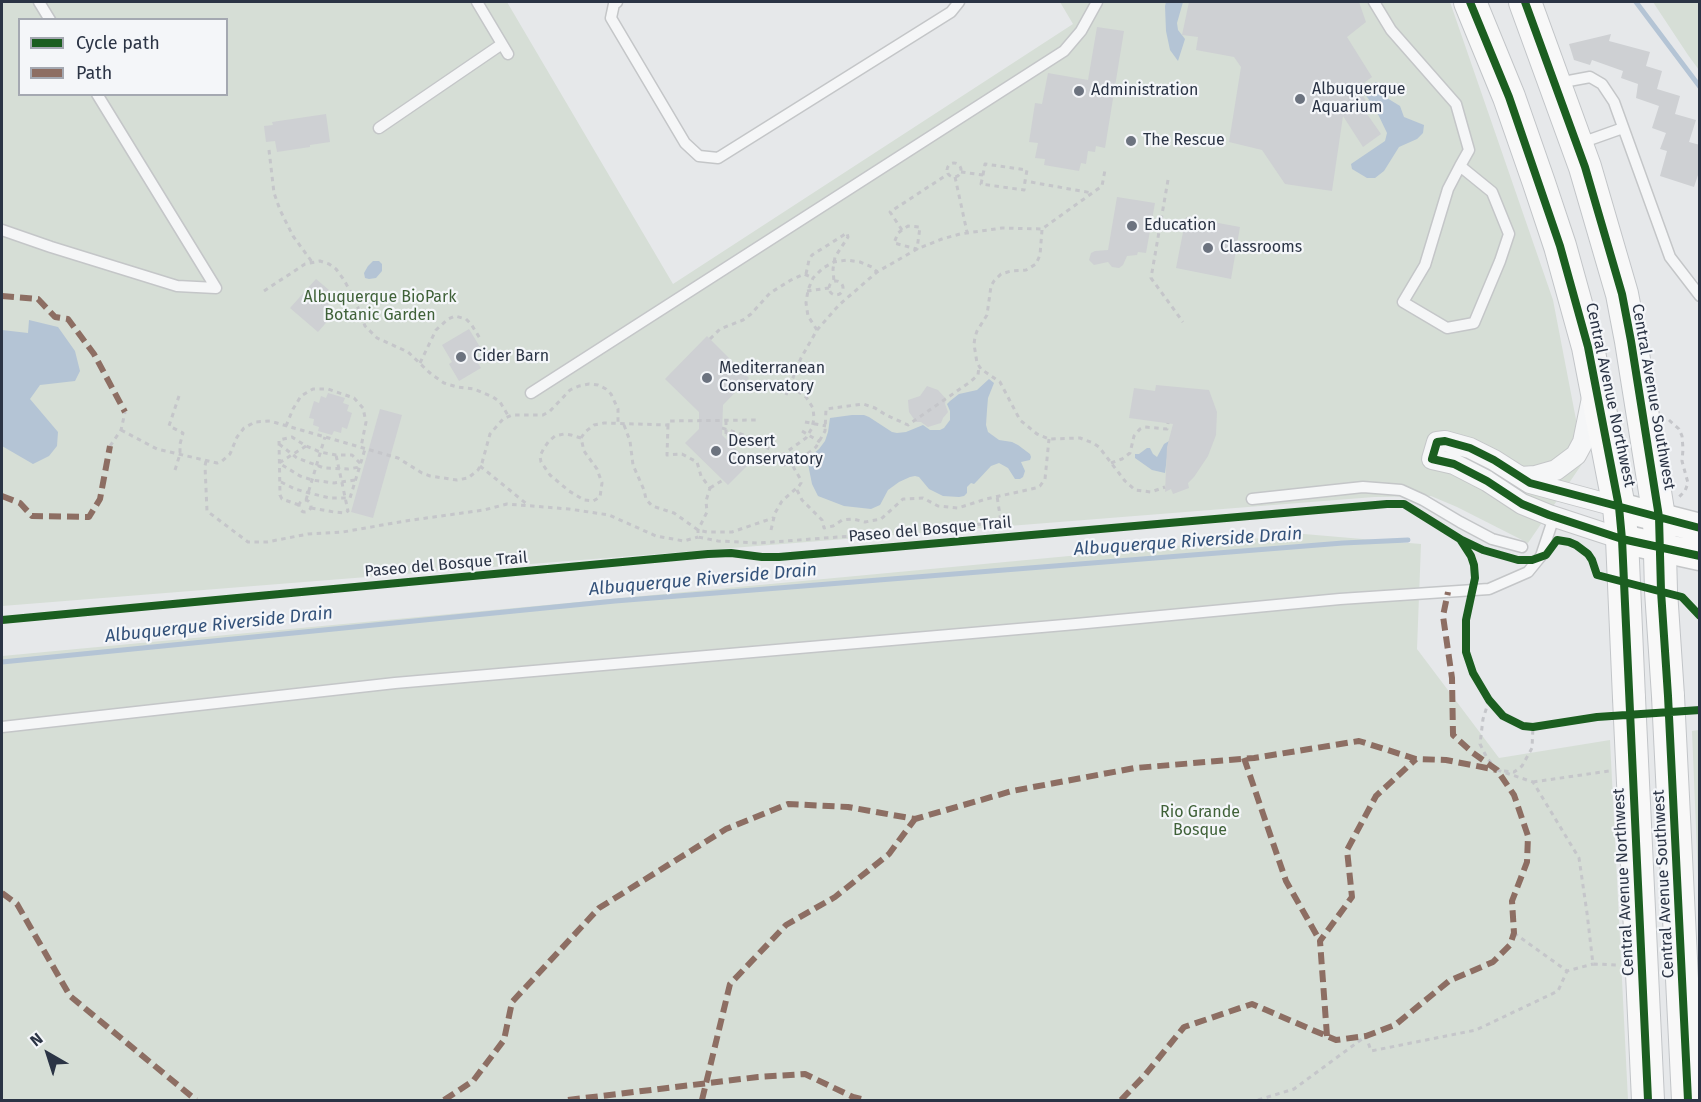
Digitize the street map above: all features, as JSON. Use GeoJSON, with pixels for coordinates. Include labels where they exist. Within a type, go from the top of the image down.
{"type":"FeatureCollection","features":[{"type":"Feature","properties":{"kind":"main road","name":"Central Avenue Northwest"},"geometry":{"type":"LineString","coordinates":[[1470,2],[1509,98],[1577,302],[1619,507],[1623,539],[1648,1101]]}},
{"type":"Feature","properties":{"kind":"main road","name":"Central Avenue Southwest"},"geometry":{"type":"LineString","coordinates":[[1525,2],[1577,144],[1622,294],[1666,521],[1661,591],[1688,1101]]}},
{"type":"Feature","properties":{"kind":"street"},"geometry":{"type":"LineString","coordinates":[[1521,477],[1556,470],[1576,455],[1583,442],[1594,383]]}},
{"type":"Feature","properties":{"kind":"street"},"geometry":{"type":"LineString","coordinates":[[1666,521],[1623,539],[1554,517],[1522,504],[1487,481],[1454,464],[1432,459],[1437,442],[1446,441],[1470,448],[1530,483],[1666,521],[1700,528]]}},
{"type":"Feature","properties":{"kind":"street"},"geometry":{"type":"LineString","coordinates":[[1666,521],[1700,556]]}},
{"type":"Feature","properties":{"kind":"lane"},"geometry":{"type":"LineString","coordinates":[[39,2],[50,18]]}},
{"type":"Feature","properties":{"kind":"lane"},"geometry":{"type":"LineString","coordinates":[[477,2],[508,54]]}},
{"type":"Feature","properties":{"kind":"lane"},"geometry":{"type":"LineString","coordinates":[[617,2],[614,4],[611,18],[685,143],[699,156],[718,158],[951,12],[959,2]]}},
{"type":"Feature","properties":{"kind":"lane"},"geometry":{"type":"LineString","coordinates":[[531,393],[1064,51],[1081,31],[1097,2]]}},
{"type":"Feature","properties":{"kind":"lane"},"geometry":{"type":"LineString","coordinates":[[1374,2],[1391,30],[1456,104],[1468,150],[1448,189],[1425,265],[1403,302],[1447,328],[1474,323],[1509,234],[1492,192],[1460,166]]}},
{"type":"Feature","properties":{"kind":"lane"},"geometry":{"type":"LineString","coordinates":[[379,128],[502,44]]}},
{"type":"Feature","properties":{"kind":"lane"},"geometry":{"type":"LineString","coordinates":[[1555,83],[1590,77],[1602,84],[1614,102],[1670,257],[1700,296]]}},
{"type":"Feature","properties":{"kind":"lane"},"geometry":{"type":"LineString","coordinates":[[2,230],[177,286],[216,288],[98,96]]}},
{"type":"Feature","properties":{"kind":"lane"},"geometry":{"type":"LineString","coordinates":[[1577,144],[1623,128]]}},
{"type":"Feature","properties":{"kind":"lane"},"geometry":{"type":"LineString","coordinates":[[1252,499],[1363,487],[1401,490],[1492,539],[1522,548]]}},
{"type":"Feature","properties":{"kind":"lane"},"geometry":{"type":"LineString","coordinates":[[2,727],[395,683],[1340,599],[1488,589],[1528,573],[1541,556],[1554,517]]}},
{"type":"Feature","properties":{"kind":"path"},"geometry":{"type":"LineString","coordinates":[[269,150],[274,193],[280,210],[312,262]]}},
{"type":"Feature","properties":{"kind":"path"},"geometry":{"type":"LineString","coordinates":[[953,163],[960,165],[959,176],[948,174],[948,167],[953,163]]}},
{"type":"Feature","properties":{"kind":"path"},"geometry":{"type":"LineString","coordinates":[[985,164],[1027,170],[1025,181],[1024,190],[981,184],[985,164]]}},
{"type":"Feature","properties":{"kind":"path"},"geometry":{"type":"LineString","coordinates":[[786,395],[817,330],[846,298],[877,272],[916,249],[967,232],[1002,228],[1042,229],[1102,186],[1105,170]]}},
{"type":"Feature","properties":{"kind":"path"},"geometry":{"type":"LineString","coordinates":[[961,172],[983,175]]}},
{"type":"Feature","properties":{"kind":"path"},"geometry":{"type":"LineString","coordinates":[[902,230],[890,212],[948,174]]}},
{"type":"Feature","properties":{"kind":"path"},"geometry":{"type":"LineString","coordinates":[[955,177],[967,232]]}},
{"type":"Feature","properties":{"kind":"path"},"geometry":{"type":"LineString","coordinates":[[1168,180],[1151,278],[1183,322]]}},
{"type":"Feature","properties":{"kind":"path"},"geometry":{"type":"LineString","coordinates":[[1025,181],[1092,193]]}},
{"type":"Feature","properties":{"kind":"path"},"geometry":{"type":"LineString","coordinates":[[908,226],[920,227],[916,249],[894,243],[898,233],[908,226]]}},
{"type":"Feature","properties":{"kind":"path"},"geometry":{"type":"LineString","coordinates":[[790,386],[802,393],[810,403],[814,413],[814,423],[800,444],[778,458],[782,464],[791,463],[811,452],[820,442],[826,426],[826,409],[863,404],[906,425],[912,424],[978,375],[975,337],[987,315],[991,286],[1001,274],[1026,270],[1036,264],[1040,255],[1042,229]]}},
{"type":"Feature","properties":{"kind":"path"},"geometry":{"type":"LineString","coordinates":[[806,274],[812,255],[847,233],[848,237],[837,252],[834,262],[834,282]]}},
{"type":"Feature","properties":{"kind":"path"},"geometry":{"type":"LineString","coordinates":[[817,330],[808,316],[806,303],[807,291],[813,278],[822,268],[834,262],[847,260],[860,262],[877,272]]}},
{"type":"Feature","properties":{"kind":"path"},"geometry":{"type":"LineString","coordinates":[[264,291],[296,269],[312,262],[320,261],[329,264],[336,269],[349,288],[362,319],[376,338],[408,352],[444,383],[474,389],[493,397],[500,402],[509,417]]}},
{"type":"Feature","properties":{"kind":"path"},"geometry":{"type":"LineString","coordinates":[[710,339],[720,329],[743,320],[776,289],[797,276],[806,274],[813,278]]}},
{"type":"Feature","properties":{"kind":"path"},"geometry":{"type":"LineString","coordinates":[[829,288],[830,284],[839,282],[842,285],[841,293]]}},
{"type":"Feature","properties":{"kind":"path"},"geometry":{"type":"LineString","coordinates":[[807,291],[829,288]]}},
{"type":"Feature","properties":{"kind":"path"},"geometry":{"type":"LineString","coordinates":[[829,288],[833,294],[841,293]]}},
{"type":"Feature","properties":{"kind":"path"},"geometry":{"type":"LineString","coordinates":[[841,293],[846,298]]}},
{"type":"Feature","properties":{"kind":"path"},"geometry":{"type":"LineString","coordinates":[[420,363],[436,330],[455,316],[466,319],[481,340]]}},
{"type":"Feature","properties":{"kind":"path"},"geometry":{"type":"LineString","coordinates":[[979,366],[1000,382],[1020,420],[1036,434],[1048,439],[1087,440],[1099,447],[1125,481],[1135,490],[1151,492],[1165,487]]}},
{"type":"Feature","properties":{"kind":"path"},"geometry":{"type":"LineString","coordinates":[[121,430],[157,449],[217,463],[232,451],[240,431],[250,424],[265,421],[398,458],[422,473],[440,478],[462,480],[474,474],[480,466],[490,435],[503,419],[543,415],[550,411],[570,390],[579,386],[598,385],[606,389],[618,409],[618,424]]}},
{"type":"Feature","properties":{"kind":"path"},"geometry":{"type":"LineString","coordinates":[[280,481],[295,489],[330,498],[351,497],[360,465],[366,422],[363,408],[354,398],[328,389],[313,389],[301,396],[286,426]]}},
{"type":"Feature","properties":{"kind":"path"},"geometry":{"type":"LineString","coordinates":[[175,470],[183,433],[168,426],[179,396]]}},
{"type":"Feature","properties":{"kind":"path"},"geometry":{"type":"LineString","coordinates":[[110,446],[121,430],[125,412]]}},
{"type":"Feature","properties":{"kind":"path"},"geometry":{"type":"LineString","coordinates":[[1664,416],[1679,429],[1682,436],[1682,461],[1688,483],[1666,521]]}},
{"type":"Feature","properties":{"kind":"path"},"geometry":{"type":"LineString","coordinates":[[710,488],[701,476],[698,463],[682,454],[667,455],[669,421],[757,420]]}},
{"type":"Feature","properties":{"kind":"path"},"geometry":{"type":"LineString","coordinates":[[722,428],[775,445],[771,449],[726,434],[726,421]]}},
{"type":"Feature","properties":{"kind":"path"},"geometry":{"type":"LineString","coordinates":[[805,422],[826,426]]}},
{"type":"Feature","properties":{"kind":"path"},"geometry":{"type":"LineString","coordinates":[[581,438],[564,434],[555,436],[544,448],[540,456],[541,462],[550,475],[569,491],[584,500],[593,501],[600,497],[602,490],[600,475],[584,451],[581,438],[585,432],[594,425],[604,423],[668,425]]}},
{"type":"Feature","properties":{"kind":"path"},"geometry":{"type":"LineString","coordinates":[[1111,463],[1130,453],[1134,435],[1140,429],[1145,427],[1167,429],[1167,423]]}},
{"type":"Feature","properties":{"kind":"path"},"geometry":{"type":"LineString","coordinates":[[624,425],[630,441],[633,465],[648,503],[652,506],[674,513],[698,530],[707,532],[732,532],[773,518]]}},
{"type":"Feature","properties":{"kind":"path"},"geometry":{"type":"LineString","coordinates":[[802,431],[820,442]]}},
{"type":"Feature","properties":{"kind":"path"},"geometry":{"type":"LineString","coordinates":[[336,455],[347,512],[311,508],[303,512],[299,506],[280,497],[279,440],[292,437],[320,453],[352,455],[360,465]]}},
{"type":"Feature","properties":{"kind":"path"},"geometry":{"type":"LineString","coordinates":[[299,506],[302,501],[306,500],[309,493],[325,437]]}},
{"type":"Feature","properties":{"kind":"path"},"geometry":{"type":"LineString","coordinates":[[797,490],[802,500],[822,520],[824,528],[833,526],[842,520],[853,519],[865,522],[881,519],[903,499],[923,498],[938,506],[958,508],[1036,488],[1044,483],[1048,439]]}},
{"type":"Feature","properties":{"kind":"path"},"geometry":{"type":"LineString","coordinates":[[279,444],[292,455],[316,466],[339,469],[360,465]]}},
{"type":"Feature","properties":{"kind":"path"},"geometry":{"type":"LineString","coordinates":[[279,463],[306,446]]}},
{"type":"Feature","properties":{"kind":"path"},"geometry":{"type":"LineString","coordinates":[[698,463],[702,459]]}},
{"type":"Feature","properties":{"kind":"path"},"geometry":{"type":"LineString","coordinates":[[206,461],[207,511],[248,542],[267,542],[308,534],[343,532],[484,510],[507,504],[609,515],[656,536],[684,541],[698,537],[718,541],[759,543],[918,531],[1000,522],[998,496]]}},
{"type":"Feature","properties":{"kind":"path"},"geometry":{"type":"LineString","coordinates":[[279,463],[300,476],[312,480],[326,482],[356,480]]}},
{"type":"Feature","properties":{"kind":"path"},"geometry":{"type":"LineString","coordinates":[[771,530],[773,518],[782,501],[801,483],[791,463]]}},
{"type":"Feature","properties":{"kind":"path"},"geometry":{"type":"LineString","coordinates":[[480,466],[530,506]]}},
{"type":"Feature","properties":{"kind":"path"},"geometry":{"type":"LineString","coordinates":[[698,537],[698,530],[707,512],[706,501],[710,488],[723,480]]}},
{"type":"Feature","properties":{"kind":"path"},"geometry":{"type":"LineString","coordinates":[[306,500],[311,504],[311,508]]}},
{"type":"Feature","properties":{"kind":"path"},"geometry":{"type":"LineString","coordinates":[[1483,691],[1496,708]]}},
{"type":"Feature","properties":{"kind":"path"},"geometry":{"type":"LineString","coordinates":[[1489,700],[1483,719],[1480,744],[1487,758],[1497,770],[1533,782],[1607,771]]}},
{"type":"Feature","properties":{"kind":"path"},"geometry":{"type":"LineString","coordinates":[[1522,726],[1544,725]]}},
{"type":"Feature","properties":{"kind":"path"},"geometry":{"type":"LineString","coordinates":[[1497,770],[1514,772],[1522,766],[1532,748],[1533,727]]}},
{"type":"Feature","properties":{"kind":"path"},"geometry":{"type":"LineString","coordinates":[[1533,782],[1579,858],[1593,964]]}},
{"type":"Feature","properties":{"kind":"path"},"geometry":{"type":"LineString","coordinates":[[1514,933],[1567,971]]}},
{"type":"Feature","properties":{"kind":"path"},"geometry":{"type":"LineString","coordinates":[[1567,971],[1593,964],[1628,966]]}},
{"type":"Feature","properties":{"kind":"path"},"geometry":{"type":"LineString","coordinates":[[1258,1101],[1294,1089],[1366,1036],[1371,1051],[1476,1030],[1558,991],[1567,971]]}},
{"type":"Feature","properties":{"kind":"green space","name":"Albuquerque BioPark Botanic Garden"},"geometry":{"type":"Polygon","coordinates":[[[2,2],[507,2],[673,284],[1073,24],[1060,2],[1450,2],[1553,300],[1584,461],[1528,543],[1431,496],[1374,497],[2,606],[2,2]]]}},
{"type":"Feature","properties":{"kind":"green space"},"geometry":{"type":"Polygon","coordinates":[[[1653,2],[1699,2],[1699,70],[1688,55],[1653,2]]]}},
{"type":"Feature","properties":{"kind":"green space","name":"Rio Grande Bosque"},"geometry":{"type":"Polygon","coordinates":[[[1304,534],[1421,544],[1417,649],[1499,758],[1610,740],[1628,1100],[2,1100],[2,656],[1304,534]]]}},
{"type":"Feature","properties":{"kind":"green space"},"geometry":{"type":"Polygon","coordinates":[[[1700,730],[1699,902],[1692,731],[1700,730]]]}},
{"type":"Feature","properties":{"kind":"water"},"geometry":{"type":"Polygon","coordinates":[[[1166,2],[1183,2],[1177,23],[1178,30],[1185,39],[1178,61],[1170,50],[1166,31],[1166,2]]]}},
{"type":"Feature","properties":{"kind":"water"},"geometry":{"type":"Polygon","coordinates":[[[1376,82],[1387,98],[1400,106],[1404,117],[1424,125],[1423,133],[1417,139],[1399,147],[1384,171],[1375,178],[1367,178],[1352,169],[1351,164],[1385,141],[1387,133],[1376,110],[1363,91],[1376,82]]]}},
{"type":"Feature","properties":{"kind":"water"},"geometry":{"type":"Polygon","coordinates":[[[373,261],[379,261],[382,264],[382,271],[376,278],[365,278],[364,273],[373,261]]]}},
{"type":"Feature","properties":{"kind":"water"},"geometry":{"type":"Polygon","coordinates":[[[29,320],[58,327],[75,351],[80,371],[75,381],[40,385],[30,399],[58,432],[57,446],[49,456],[33,464],[2,446],[2,330],[28,333],[29,320]]]}},
{"type":"Feature","properties":{"kind":"water"},"geometry":{"type":"Polygon","coordinates":[[[989,379],[994,383],[988,398],[986,425],[988,432],[999,440],[1018,445],[1030,454],[1030,460],[1021,462],[1025,471],[1023,477],[1015,479],[1008,468],[999,463],[991,466],[974,484],[971,483],[967,487],[967,493],[959,497],[943,496],[929,489],[919,477],[910,477],[888,490],[880,505],[871,509],[844,506],[818,496],[812,484],[807,459],[825,441],[830,418],[864,415],[897,433],[923,425],[930,430],[940,430],[950,420],[947,404],[959,394],[977,390],[989,379]]]}},
{"type":"Feature","properties":{"kind":"water"},"geometry":{"type":"Polygon","coordinates":[[[1169,441],[1165,473],[1152,470],[1135,458],[1135,454],[1147,448],[1150,448],[1157,457],[1164,444],[1169,441]]]}},
{"type":"Feature","properties":{"kind":"building","name":"Albuquerque Aquarium"},"geometry":{"type":"Polygon","coordinates":[[[1189,2],[1359,2],[1366,22],[1347,37],[1372,77],[1357,88],[1373,110],[1367,114],[1381,134],[1363,147],[1343,116],[1332,191],[1285,184],[1262,150],[1229,142],[1241,67],[1234,57],[1196,50],[1198,37],[1182,35],[1189,2]]]}},
{"type":"Feature","properties":{"kind":"building","name":"Administration"},"geometry":{"type":"Polygon","coordinates":[[[1097,27],[1124,31],[1105,148],[1096,146],[1095,152],[1088,151],[1086,164],[1081,163],[1079,171],[1044,165],[1045,159],[1035,158],[1038,143],[1029,142],[1035,103],[1042,104],[1048,73],[1088,80],[1097,27]]]}},
{"type":"Feature","properties":{"kind":"building"},"geometry":{"type":"Polygon","coordinates":[[[1611,34],[1609,41],[1650,52],[1646,66],[1662,71],[1657,89],[1680,96],[1675,114],[1696,120],[1689,142],[1700,145],[1700,169],[1694,187],[1660,176],[1667,151],[1660,149],[1666,133],[1652,128],[1659,106],[1636,98],[1638,84],[1621,78],[1623,71],[1592,60],[1590,65],[1574,60],[1569,44],[1611,34]]]}},
{"type":"Feature","properties":{"kind":"building"},"geometry":{"type":"Polygon","coordinates":[[[326,114],[330,142],[277,152],[275,141],[266,142],[264,126],[273,125],[272,122],[326,114]]]}},
{"type":"Feature","properties":{"kind":"building","name":"Education"},"geometry":{"type":"Polygon","coordinates":[[[1117,197],[1155,203],[1146,253],[1138,252],[1137,255],[1127,256],[1119,268],[1112,267],[1108,262],[1094,265],[1089,260],[1091,253],[1108,250],[1117,197]]]}},
{"type":"Feature","properties":{"kind":"building","name":"Classrooms"},"geometry":{"type":"Polygon","coordinates":[[[1186,217],[1240,227],[1231,279],[1176,268],[1186,217]]]}},
{"type":"Feature","properties":{"kind":"building"},"geometry":{"type":"Polygon","coordinates":[[[316,279],[336,296],[324,310],[331,317],[318,332],[290,308],[316,279]]]}},
{"type":"Feature","properties":{"kind":"building","name":"Cider Barn"},"geometry":{"type":"Polygon","coordinates":[[[469,329],[480,347],[471,352],[481,368],[459,381],[442,345],[469,329]]]}},
{"type":"Feature","properties":{"kind":"building","name":"Mediterranean Conservatory"},"geometry":{"type":"Polygon","coordinates":[[[707,336],[749,378],[723,405],[722,435],[750,463],[728,485],[685,443],[699,429],[699,412],[665,379],[707,336]]]}},
{"type":"Feature","properties":{"kind":"building"},"geometry":{"type":"Polygon","coordinates":[[[1156,385],[1209,390],[1217,412],[1216,435],[1208,456],[1188,483],[1189,488],[1173,494],[1171,489],[1165,492],[1167,447],[1173,424],[1129,418],[1134,388],[1155,391],[1156,385]]]}},
{"type":"Feature","properties":{"kind":"building"},"geometry":{"type":"Polygon","coordinates":[[[927,386],[938,390],[946,399],[948,412],[941,423],[928,427],[921,422],[916,422],[909,412],[908,400],[920,396],[927,386]]]}},
{"type":"Feature","properties":{"kind":"building"},"geometry":{"type":"Polygon","coordinates":[[[328,393],[345,398],[343,403],[349,405],[347,411],[352,413],[347,429],[342,427],[341,433],[334,431],[332,435],[318,431],[319,427],[313,425],[314,419],[309,418],[314,401],[319,403],[321,396],[326,398],[328,393]]]}},
{"type":"Feature","properties":{"kind":"building"},"geometry":{"type":"Polygon","coordinates":[[[380,409],[402,415],[373,518],[351,512],[380,409]]]}},
{"type":"Feature","properties":{"kind":"waterway"},"geometry":{"type":"LineString","coordinates":[[1636,2],[1700,87]]}},
{"type":"Feature","properties":{"kind":"waterway","name":"Albuquerque Riverside Drain"},"geometry":{"type":"LineString","coordinates":[[2,662],[615,601],[1343,543],[1408,540]]}},
{"type":"Feature","properties":{"kind":"marked path"},"geometry":{"type":"LineString","coordinates":[[2,296],[38,299],[55,317],[68,319],[94,354],[125,412]]}},
{"type":"Feature","properties":{"kind":"marked path"},"geometry":{"type":"LineString","coordinates":[[2,496],[20,503],[32,516],[89,517],[100,499],[110,446]]}},
{"type":"Feature","properties":{"kind":"marked path"},"geometry":{"type":"LineString","coordinates":[[1121,1100],[1145,1075],[1184,1027],[1252,1004],[1336,1040],[1366,1036],[1395,1025],[1449,981],[1493,962],[1510,945],[1514,933],[1512,901],[1527,862],[1528,836],[1514,795],[1497,770],[1453,735],[1452,678],[1443,616],[1448,592]]}},
{"type":"Feature","properties":{"kind":"marked path"},"geometry":{"type":"LineString","coordinates":[[444,1100],[473,1081],[504,1040],[512,1002],[599,908],[726,829],[788,804],[848,807],[915,819],[1012,791],[1135,768],[1254,758],[1359,741],[1416,759],[1446,760],[1497,770]]}},
{"type":"Feature","properties":{"kind":"marked path"},"geometry":{"type":"LineString","coordinates":[[1244,758],[1286,881],[1320,941]]}},
{"type":"Feature","properties":{"kind":"marked path"},"geometry":{"type":"LineString","coordinates":[[1327,1036],[1320,941],[1352,897],[1347,850],[1376,796],[1416,759]]}},
{"type":"Feature","properties":{"kind":"marked path"},"geometry":{"type":"LineString","coordinates":[[702,1100],[730,984],[786,925],[835,897],[889,854],[915,819]]}},
{"type":"Feature","properties":{"kind":"marked path"},"geometry":{"type":"LineString","coordinates":[[2,893],[17,904],[70,996],[196,1100]]}},
{"type":"Feature","properties":{"kind":"marked path"},"geometry":{"type":"LineString","coordinates":[[568,1100],[758,1077],[805,1074],[853,1097],[866,1100]]}},
{"type":"Feature","properties":{"kind":"cycle path"},"geometry":{"type":"LineString","coordinates":[[1470,2],[1509,97],[1560,246],[1588,347],[1619,507],[1648,1100]]}},
{"type":"Feature","properties":{"kind":"cycle path"},"geometry":{"type":"LineString","coordinates":[[1525,2],[1585,167],[1622,294],[1659,517],[1688,1100]]}},
{"type":"Feature","properties":{"kind":"cycle path"},"geometry":{"type":"LineString","coordinates":[[1700,528],[1530,483],[1470,448],[1445,441],[1437,442],[1432,459],[1454,464],[1487,481],[1522,504],[1549,515],[1622,539],[1700,556]]}},
{"type":"Feature","properties":{"kind":"cycle path","name":"Paseo del Bosque Trail"},"geometry":{"type":"LineString","coordinates":[[2,620],[708,554],[731,553],[779,557],[1404,504],[1460,539],[1471,556],[1475,578],[1466,620],[1466,652],[1473,673],[1489,700],[1503,716],[1523,726],[1533,727],[1597,717],[1700,710]]}},
{"type":"Feature","properties":{"kind":"cycle path"},"geometry":{"type":"LineString","coordinates":[[1460,539],[1483,550],[1518,560],[1532,560],[1546,555],[1557,540],[1569,542],[1588,554],[1597,575],[1682,597],[1700,616]]}},
{"type":"Feature","properties":{"kind":"place","name":"Administration"},"geometry":{"type":"Point","coordinates":[1079,91]}},
{"type":"Feature","properties":{"kind":"place","name":"Albuquerque Aquarium"},"geometry":{"type":"Point","coordinates":[1300,99]}},
{"type":"Feature","properties":{"kind":"place","name":"The Rescue"},"geometry":{"type":"Point","coordinates":[1131,141]}},
{"type":"Feature","properties":{"kind":"place","name":"Education"},"geometry":{"type":"Point","coordinates":[1132,226]}},
{"type":"Feature","properties":{"kind":"place","name":"Classrooms"},"geometry":{"type":"Point","coordinates":[1208,248]}},
{"type":"Feature","properties":{"kind":"place","name":"Cider Barn"},"geometry":{"type":"Point","coordinates":[461,357]}},
{"type":"Feature","properties":{"kind":"place","name":"Mediterranean Conservatory"},"geometry":{"type":"Point","coordinates":[707,378]}},
{"type":"Feature","properties":{"kind":"place","name":"Desert Conservatory"},"geometry":{"type":"Point","coordinates":[716,451]}}]}
